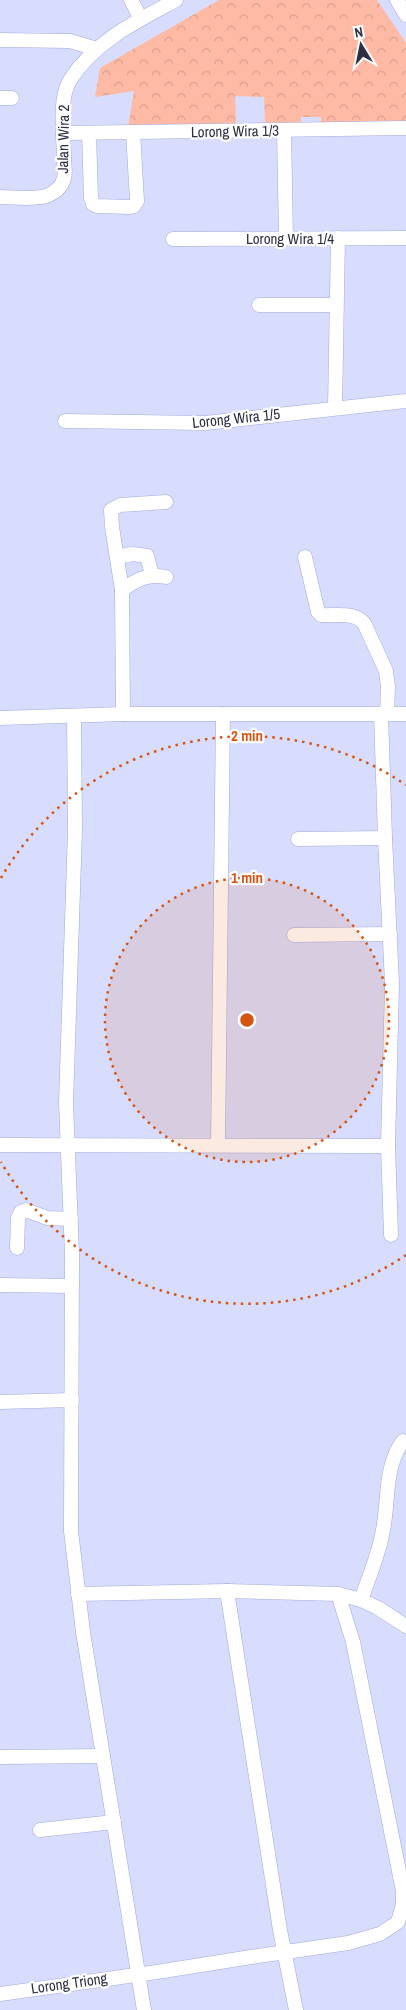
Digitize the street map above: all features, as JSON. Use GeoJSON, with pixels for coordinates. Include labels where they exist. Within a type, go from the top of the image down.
{"type":"FeatureCollection","features":[{"type":"Feature","properties":{"kind":"street"},"geometry":{"type":"LineString","coordinates":[[131,0],[141,19]]}},
{"type":"Feature","properties":{"kind":"street","name":"Jalan Wira 2"},"geometry":{"type":"LineString","coordinates":[[0,197],[37,198],[56,191],[62,184],[64,177],[63,108],[70,81],[97,49],[123,29],[176,0]]}},
{"type":"Feature","properties":{"kind":"street"},"geometry":{"type":"LineString","coordinates":[[0,40],[70,40],[97,49]]}},
{"type":"Feature","properties":{"kind":"street","name":"Lorong Wira 1/3"},"geometry":{"type":"LineString","coordinates":[[64,133],[406,128]]}},
{"type":"Feature","properties":{"kind":"street"},"geometry":{"type":"LineString","coordinates":[[284,130],[286,238]]}},
{"type":"Feature","properties":{"kind":"street"},"geometry":{"type":"LineString","coordinates":[[89,133],[91,198],[93,204],[96,206],[130,207],[134,206],[137,201],[133,132]]}},
{"type":"Feature","properties":{"kind":"street"},"geometry":{"type":"LineString","coordinates":[[335,408],[338,238]]}},
{"type":"Feature","properties":{"kind":"street","name":"Lorong Wira 1/4"},"geometry":{"type":"LineString","coordinates":[[173,239],[406,238]]}},
{"type":"Feature","properties":{"kind":"street"},"geometry":{"type":"LineString","coordinates":[[259,305],[336,304]]}},
{"type":"Feature","properties":{"kind":"street","name":"Lorong Wira 1/5"},"geometry":{"type":"LineString","coordinates":[[65,421],[205,423],[406,401]]}},
{"type":"Feature","properties":{"kind":"street"},"geometry":{"type":"LineString","coordinates":[[123,714],[122,590],[110,516],[114,507],[120,505],[166,502]]}},
{"type":"Feature","properties":{"kind":"street"},"geometry":{"type":"LineString","coordinates":[[117,557],[133,554],[147,556],[152,575]]}},
{"type":"Feature","properties":{"kind":"street"},"geometry":{"type":"LineString","coordinates":[[305,557],[318,612],[322,615],[356,616],[362,619],[386,671],[388,687],[384,714],[385,838],[390,934],[399,1006],[388,1146],[391,1235]]}},
{"type":"Feature","properties":{"kind":"street"},"geometry":{"type":"LineString","coordinates":[[122,590],[152,575],[166,577]]}},
{"type":"Feature","properties":{"kind":"street"},"geometry":{"type":"LineString","coordinates":[[0,718],[123,714],[406,714]]}},
{"type":"Feature","properties":{"kind":"street"},"geometry":{"type":"LineString","coordinates":[[218,1145],[223,714]]}},
{"type":"Feature","properties":{"kind":"street"},"geometry":{"type":"LineString","coordinates":[[74,716],[75,830],[68,1034],[67,1146],[72,1286],[71,1531],[78,1594],[144,2010]]}},
{"type":"Feature","properties":{"kind":"street"},"geometry":{"type":"LineString","coordinates":[[298,839],[385,838]]}},
{"type":"Feature","properties":{"kind":"street"},"geometry":{"type":"LineString","coordinates":[[294,935],[390,934]]}},
{"type":"Feature","properties":{"kind":"street"},"geometry":{"type":"LineString","coordinates":[[0,1145],[388,1146]]}},
{"type":"Feature","properties":{"kind":"street"},"geometry":{"type":"LineString","coordinates":[[17,1248],[18,1218],[21,1212],[26,1210],[47,1218],[71,1219]]}},
{"type":"Feature","properties":{"kind":"street"},"geometry":{"type":"LineString","coordinates":[[0,1286],[72,1286]]}},
{"type":"Feature","properties":{"kind":"street"},"geometry":{"type":"LineString","coordinates":[[0,1402],[72,1400]]}},
{"type":"Feature","properties":{"kind":"street"},"geometry":{"type":"LineString","coordinates":[[361,1600],[383,1530],[392,1462],[403,1441]]}},
{"type":"Feature","properties":{"kind":"street"},"geometry":{"type":"LineString","coordinates":[[78,1594],[227,1591],[338,1594],[361,1600],[378,1608],[406,1626]]}},
{"type":"Feature","properties":{"kind":"street"},"geometry":{"type":"LineString","coordinates":[[227,1591],[280,1930],[296,2010]]}},
{"type":"Feature","properties":{"kind":"street","name":"Lorong Triong"},"geometry":{"type":"LineString","coordinates":[[0,1994],[348,1943],[380,1934],[398,1922],[403,1904],[403,1891],[353,1642],[338,1594]]}},
{"type":"Feature","properties":{"kind":"street"},"geometry":{"type":"LineString","coordinates":[[0,1757],[103,1756]]}},
{"type":"Feature","properties":{"kind":"street"},"geometry":{"type":"LineString","coordinates":[[40,1830],[114,1822]]}},
{"type":"Feature","properties":{"kind":"green space"},"geometry":{"type":"Polygon","coordinates":[[[219,0],[377,0],[406,43],[406,123],[321,124],[321,117],[301,117],[301,124],[265,124],[264,97],[235,96],[236,125],[128,128],[134,91],[95,97],[100,68],[219,0]]]}}]}
